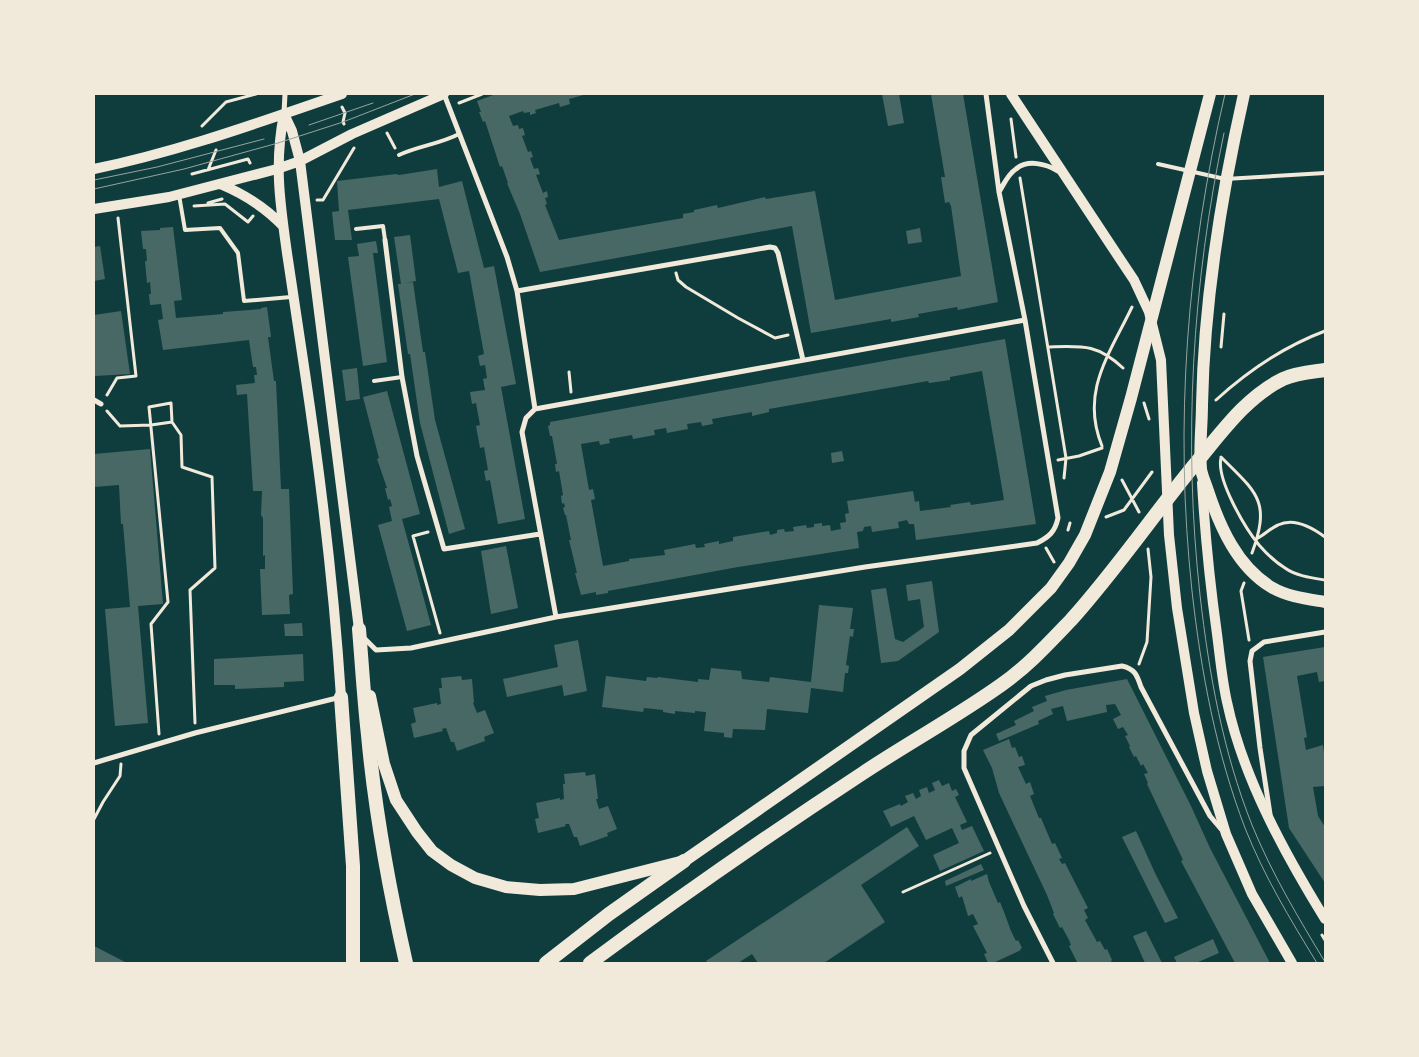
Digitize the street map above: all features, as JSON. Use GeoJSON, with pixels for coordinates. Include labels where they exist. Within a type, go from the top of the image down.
{"type":"FeatureCollection","features":[{"type":"Feature","properties":{"kind":"highway"},"geometry":{"type":"LineString","coordinates":[[590,963],[689,890],[863,773],[1001,685],[1039,653],[1073,618],[1197,461],[1226,426],[1255,397],[1284,379],[1305,372],[1325,370]]}},
{"type":"Feature","properties":{"kind":"highway"},"geometry":{"type":"LineString","coordinates":[[360,633],[368,736],[377,806],[395,913],[406,963]]}},
{"type":"Feature","properties":{"kind":"highway"},"geometry":{"type":"LineString","coordinates":[[341,696],[353,866],[353,963]]}},
{"type":"Feature","properties":{"kind":"highway"},"geometry":{"type":"LineString","coordinates":[[546,963],[609,914],[684,861]]}},
{"type":"Feature","properties":{"kind":"main road"},"geometry":{"type":"LineString","coordinates":[[94,169],[131,162],[243,128],[342,94]]}},
{"type":"Feature","properties":{"kind":"main road"},"geometry":{"type":"LineString","coordinates":[[94,209],[278,174],[352,134],[444,94]]}},
{"type":"Feature","properties":{"kind":"main road"},"geometry":{"type":"LineString","coordinates":[[284,114],[292,130],[300,161],[360,633],[372,710],[384,764],[396,800],[416,832],[432,851],[451,865],[475,878],[506,887],[540,890],[574,889],[684,861],[960,669],[1009,630],[1051,588],[1069,563],[1085,535],[1110,472],[1210,94]]}},
{"type":"Feature","properties":{"kind":"main road"},"geometry":{"type":"LineString","coordinates":[[1244,94],[1230,160],[1212,278],[1203,374],[1201,470],[1208,567],[1227,702],[1248,768],[1272,825],[1301,880],[1325,919]]}},
{"type":"Feature","properties":{"kind":"main road"},"geometry":{"type":"LineString","coordinates":[[1013,96],[1066,175],[1137,288],[1149,312],[1161,360],[1169,534],[1177,608],[1194,713],[1207,771],[1226,834],[1252,894],[1292,963]]}},
{"type":"Feature","properties":{"kind":"main road"},"geometry":{"type":"LineString","coordinates":[[284,114],[278,143],[278,174],[283,226],[309,402],[335,610],[341,696]]}},
{"type":"Feature","properties":{"kind":"main road"},"geometry":{"type":"LineString","coordinates":[[220,184],[251,199],[268,211],[283,226]]}},
{"type":"Feature","properties":{"kind":"main road"},"geometry":{"type":"LineString","coordinates":[[1201,470],[1226,536],[1254,574],[1272,588],[1291,596],[1325,602]]}},
{"type":"Feature","properties":{"kind":"street"},"geometry":{"type":"LineString","coordinates":[[284,114],[285,94]]}},
{"type":"Feature","properties":{"kind":"street"},"geometry":{"type":"LineString","coordinates":[[444,94],[507,257],[517,291],[535,409]]}},
{"type":"Feature","properties":{"kind":"street"},"geometry":{"type":"LineString","coordinates":[[360,633],[376,650],[410,648],[556,617],[865,567],[1037,543],[1048,538],[1056,529],[1057,509],[1025,320],[999,192],[986,94]]}},
{"type":"Feature","properties":{"kind":"street"},"geometry":{"type":"LineString","coordinates":[[999,192],[1011,173],[1018,167],[1033,163],[1048,165],[1066,175]]}},
{"type":"Feature","properties":{"kind":"street"},"geometry":{"type":"LineString","coordinates":[[385,240],[402,377],[417,456],[444,549],[540,534]]}},
{"type":"Feature","properties":{"kind":"street"},"geometry":{"type":"LineString","coordinates":[[517,291],[770,247],[775,248],[778,253],[803,360]]}},
{"type":"Feature","properties":{"kind":"street"},"geometry":{"type":"LineString","coordinates":[[556,617],[522,432],[526,418],[535,409],[1025,320]]}},
{"type":"Feature","properties":{"kind":"street"},"geometry":{"type":"LineString","coordinates":[[94,400],[101,404]]}},
{"type":"Feature","properties":{"kind":"street"},"geometry":{"type":"LineString","coordinates":[[1272,825],[1260,748],[1250,661],[1252,652],[1264,642],[1325,632]]}},
{"type":"Feature","properties":{"kind":"street"},"geometry":{"type":"LineString","coordinates":[[1053,963],[1024,906],[964,768],[964,751],[971,735],[1031,686],[1065,675],[1122,666],[1136,673],[1141,687],[1210,816],[1226,834]]}},
{"type":"Feature","properties":{"kind":"street"},"geometry":{"type":"LineString","coordinates":[[94,763],[195,733],[341,696]]}},
{"type":"Feature","properties":{"kind":"lane"},"geometry":{"type":"LineString","coordinates":[[399,155],[414,148],[445,141],[459,134]]}},
{"type":"Feature","properties":{"kind":"lane"},"geometry":{"type":"LineString","coordinates":[[1158,164],[1225,179],[1325,173]]}},
{"type":"Feature","properties":{"kind":"lane"},"geometry":{"type":"LineString","coordinates":[[179,194],[185,230],[220,228],[238,253],[244,301],[294,297]]}},
{"type":"Feature","properties":{"kind":"lane"},"geometry":{"type":"LineString","coordinates":[[356,228],[383,226],[385,240]]}},
{"type":"Feature","properties":{"kind":"lane"},"geometry":{"type":"LineString","coordinates":[[374,381],[402,377]]}},
{"type":"Feature","properties":{"kind":"path"},"geometry":{"type":"LineString","coordinates":[[202,129],[202,126],[226,102],[256,94]]}},
{"type":"Feature","properties":{"kind":"path"},"geometry":{"type":"LineString","coordinates":[[1013,96],[1011,115],[1018,167],[1066,458],[1079,456],[1103,447],[1097,433],[1094,410],[1094,392],[1097,378],[1135,302]]}},
{"type":"Feature","properties":{"kind":"path"},"geometry":{"type":"LineString","coordinates":[[387,134],[399,155]]}},
{"type":"Feature","properties":{"kind":"path"},"geometry":{"type":"LineString","coordinates":[[192,174],[248,159]]}},
{"type":"Feature","properties":{"kind":"path"},"geometry":{"type":"LineString","coordinates":[[118,216],[136,376],[117,378],[101,404],[120,426],[172,422]]}},
{"type":"Feature","properties":{"kind":"path"},"geometry":{"type":"LineString","coordinates":[[674,264],[678,280],[712,303],[775,338],[796,334]]}},
{"type":"Feature","properties":{"kind":"path"},"geometry":{"type":"LineString","coordinates":[[709,308],[712,303]]}},
{"type":"Feature","properties":{"kind":"path"},"geometry":{"type":"LineString","coordinates":[[1221,353],[1224,314]]}},
{"type":"Feature","properties":{"kind":"path"},"geometry":{"type":"LineString","coordinates":[[1224,393],[1281,351],[1325,331]]}},
{"type":"Feature","properties":{"kind":"path"},"geometry":{"type":"LineString","coordinates":[[1049,347],[1081,346],[1092,348],[1114,360],[1128,373]]}},
{"type":"Feature","properties":{"kind":"path"},"geometry":{"type":"LineString","coordinates":[[569,372],[572,402]]}},
{"type":"Feature","properties":{"kind":"path"},"geometry":{"type":"LineString","coordinates":[[1218,392],[1218,402]]}},
{"type":"Feature","properties":{"kind":"path"},"geometry":{"type":"LineString","coordinates":[[1141,395],[1150,423]]}},
{"type":"Feature","properties":{"kind":"path"},"geometry":{"type":"LineString","coordinates":[[160,744],[151,624],[168,602],[149,407],[171,403],[172,422],[181,435],[182,467],[212,477],[216,568],[190,590],[195,733]]}},
{"type":"Feature","properties":{"kind":"path"},"geometry":{"type":"LineString","coordinates":[[1220,450],[1219,465],[1226,491],[1258,544],[1277,562],[1291,571],[1325,580]]}},
{"type":"Feature","properties":{"kind":"path"},"geometry":{"type":"LineString","coordinates":[[1221,457],[1256,494],[1261,507],[1262,519],[1252,554]]}},
{"type":"Feature","properties":{"kind":"path"},"geometry":{"type":"LineString","coordinates":[[1124,510],[1156,468]]}},
{"type":"Feature","properties":{"kind":"path"},"geometry":{"type":"LineString","coordinates":[[1120,476],[1128,488]]}},
{"type":"Feature","properties":{"kind":"path"},"geometry":{"type":"LineString","coordinates":[[1258,538],[1279,524],[1292,522],[1304,525],[1325,537]]}},
{"type":"Feature","properties":{"kind":"path"},"geometry":{"type":"LineString","coordinates":[[438,529],[413,536],[442,641]]}},
{"type":"Feature","properties":{"kind":"path"},"geometry":{"type":"LineString","coordinates":[[1245,579],[1241,591],[1252,652]]}},
{"type":"Feature","properties":{"kind":"path"},"geometry":{"type":"LineString","coordinates":[[1136,673],[1147,642],[1150,602]]}},
{"type":"Feature","properties":{"kind":"path"},"geometry":{"type":"LineString","coordinates":[[94,820],[120,776],[121,756]]}},
{"type":"Feature","properties":{"kind":"path"},"geometry":{"type":"LineString","coordinates":[[903,892],[999,848]]}},
{"type":"Feature","properties":{"kind":"path"},"geometry":{"type":"LineString","coordinates":[[1322,935],[1325,940]]}},
{"type":"Feature","properties":{"kind":"building"},"geometry":{"type":"Polygon","coordinates":[[[496,94],[587,94],[569,99],[570,104],[560,107],[559,103],[535,110],[536,113],[530,115],[530,112],[524,113],[523,111],[509,116],[513,126],[518,125],[519,129],[523,128],[525,135],[522,136],[528,152],[531,151],[533,157],[530,158],[534,169],[538,168],[540,174],[536,175],[543,193],[547,191],[548,197],[545,198],[547,204],[545,205],[559,240],[683,218],[683,214],[717,205],[718,208],[765,197],[766,199],[815,191],[835,300],[961,276],[951,206],[949,202],[945,203],[941,177],[945,177],[931,94],[963,94],[998,302],[958,310],[957,307],[918,314],[919,317],[891,322],[891,319],[811,333],[792,226],[540,272],[502,166],[500,167],[485,121],[483,122],[479,112],[481,112],[477,101],[496,94]]]}},
{"type":"Feature","properties":{"kind":"building"},"geometry":{"type":"Polygon","coordinates":[[[882,94],[899,94],[904,123],[888,126],[882,94]]]}},
{"type":"Feature","properties":{"kind":"building"},"geometry":{"type":"Polygon","coordinates":[[[437,169],[439,187],[462,181],[484,268],[494,266],[516,384],[501,387],[525,519],[498,524],[490,480],[486,481],[484,471],[488,470],[484,447],[480,448],[476,426],[480,425],[476,403],[472,404],[470,392],[485,390],[483,379],[487,378],[485,365],[480,366],[478,356],[484,354],[469,271],[458,273],[439,199],[348,210],[352,240],[335,240],[332,212],[339,211],[337,181],[437,169]]]}},
{"type":"Feature","properties":{"kind":"building"},"geometry":{"type":"Polygon","coordinates":[[[173,227],[182,300],[174,301],[176,318],[223,314],[223,312],[267,307],[271,337],[268,337],[274,381],[276,381],[281,489],[289,489],[293,594],[289,595],[290,614],[262,615],[260,569],[265,569],[265,555],[263,556],[262,491],[253,491],[247,394],[237,395],[236,385],[255,383],[256,367],[253,367],[249,340],[163,350],[158,320],[163,319],[161,304],[150,305],[150,282],[147,283],[145,261],[147,261],[146,249],[143,249],[141,231],[173,227]]]}},
{"type":"Feature","properties":{"kind":"building"},"geometry":{"type":"Polygon","coordinates":[[[920,228],[922,242],[908,244],[906,231],[920,228]]]}},
{"type":"Feature","properties":{"kind":"building"},"geometry":{"type":"Polygon","coordinates":[[[410,235],[416,281],[405,283],[413,282],[435,420],[465,529],[449,534],[420,423],[398,284],[401,284],[394,237],[410,235]]]}},
{"type":"Feature","properties":{"kind":"building"},"geometry":{"type":"Polygon","coordinates":[[[376,241],[378,253],[373,253],[387,362],[363,366],[348,257],[359,256],[357,244],[376,241]]]}},
{"type":"Feature","properties":{"kind":"building"},"geometry":{"type":"Polygon","coordinates":[[[100,246],[105,279],[94,281],[94,247],[100,246]]]}},
{"type":"Feature","properties":{"kind":"building"},"geometry":{"type":"Polygon","coordinates":[[[121,311],[130,374],[94,376],[94,315],[121,311]]]}},
{"type":"Feature","properties":{"kind":"building"},"geometry":{"type":"Polygon","coordinates":[[[1005,339],[1036,524],[916,540],[914,524],[909,524],[907,520],[898,522],[899,528],[872,532],[871,526],[864,527],[863,531],[857,532],[859,548],[738,567],[608,591],[608,593],[596,595],[596,592],[581,595],[575,573],[577,573],[569,540],[571,540],[566,515],[563,508],[565,507],[564,503],[562,504],[561,496],[563,495],[559,471],[556,472],[555,464],[557,464],[552,436],[550,436],[548,426],[550,422],[1005,339]],[[982,371],[950,377],[950,380],[929,383],[928,381],[769,409],[769,412],[752,416],[752,412],[712,419],[713,424],[702,426],[701,422],[687,424],[688,429],[667,433],[666,428],[654,430],[655,435],[633,439],[632,435],[609,439],[610,443],[600,445],[599,441],[581,444],[589,490],[593,489],[595,499],[591,500],[603,566],[629,561],[629,559],[665,555],[664,550],[695,544],[696,548],[705,547],[704,544],[719,541],[719,544],[733,541],[733,537],[769,531],[770,535],[777,533],[777,530],[784,529],[785,532],[794,531],[793,527],[806,525],[807,528],[814,527],[814,524],[822,523],[822,526],[830,525],[831,531],[841,529],[840,523],[846,522],[845,514],[849,513],[847,501],[913,491],[915,502],[919,501],[920,511],[951,507],[950,505],[970,502],[971,505],[1004,500],[982,371]]]}},
{"type":"Feature","properties":{"kind":"building"},"geometry":{"type":"Polygon","coordinates":[[[357,368],[360,399],[346,401],[342,370],[357,368]]]}},
{"type":"Feature","properties":{"kind":"building"},"geometry":{"type":"Polygon","coordinates":[[[387,391],[420,514],[402,519],[431,625],[407,631],[378,525],[392,521],[389,507],[392,506],[390,499],[388,500],[385,488],[387,488],[377,459],[379,458],[363,397],[387,391]]]}},
{"type":"Feature","properties":{"kind":"building"},"geometry":{"type":"Polygon","coordinates":[[[150,449],[163,604],[138,606],[148,723],[115,726],[105,609],[130,607],[123,524],[121,524],[119,485],[94,487],[94,454],[150,449]]]}},
{"type":"Feature","properties":{"kind":"building"},"geometry":{"type":"Polygon","coordinates":[[[842,451],[844,461],[832,463],[831,453],[842,451]]]}},
{"type":"Feature","properties":{"kind":"building"},"geometry":{"type":"Polygon","coordinates":[[[506,546],[518,608],[491,614],[481,551],[506,546]]]}},
{"type":"Feature","properties":{"kind":"building"},"geometry":{"type":"Polygon","coordinates":[[[932,581],[939,632],[898,661],[881,663],[871,590],[886,588],[895,639],[903,642],[924,627],[920,599],[908,601],[906,585],[932,581]]]}},
{"type":"Feature","properties":{"kind":"building"},"geometry":{"type":"Polygon","coordinates":[[[819,605],[853,608],[850,629],[854,629],[853,637],[850,636],[846,665],[849,666],[848,673],[845,673],[843,692],[811,688],[808,713],[767,709],[765,730],[733,729],[732,738],[724,737],[724,733],[704,731],[706,712],[675,711],[675,714],[663,712],[663,710],[644,708],[643,712],[602,707],[606,676],[646,681],[647,677],[658,677],[698,682],[698,679],[709,680],[711,668],[741,671],[742,679],[769,682],[770,677],[811,682],[819,605]]]}},
{"type":"Feature","properties":{"kind":"building"},"geometry":{"type":"Polygon","coordinates":[[[302,623],[303,636],[285,636],[284,624],[302,623]]]}},
{"type":"Feature","properties":{"kind":"building"},"geometry":{"type":"Polygon","coordinates":[[[578,640],[587,691],[564,696],[562,685],[507,697],[503,679],[558,667],[554,645],[578,640]]]}},
{"type":"Feature","properties":{"kind":"building"},"geometry":{"type":"Polygon","coordinates":[[[1325,647],[1325,681],[1319,682],[1317,672],[1297,676],[1307,737],[1304,738],[1306,750],[1323,745],[1325,786],[1313,787],[1318,816],[1325,827],[1325,883],[1289,828],[1263,657],[1325,647]]]}},
{"type":"Feature","properties":{"kind":"building"},"geometry":{"type":"Polygon","coordinates":[[[303,654],[304,681],[284,682],[284,687],[235,689],[235,685],[214,685],[214,659],[303,654]]]}},
{"type":"Feature","properties":{"kind":"building"},"geometry":{"type":"Polygon","coordinates":[[[461,676],[462,680],[472,679],[473,703],[477,713],[485,710],[494,733],[484,737],[485,741],[457,751],[454,742],[451,742],[446,728],[442,729],[443,731],[414,738],[411,724],[416,722],[413,708],[437,703],[437,705],[441,704],[439,688],[442,688],[441,678],[461,676]]]}},
{"type":"Feature","properties":{"kind":"building"},"geometry":{"type":"Polygon","coordinates":[[[1127,679],[1210,848],[1270,963],[1235,963],[1181,861],[1183,860],[1147,784],[1144,774],[1148,773],[1143,764],[1141,766],[1136,756],[1134,757],[1125,736],[1128,735],[1123,727],[1118,729],[1113,719],[1121,715],[1115,704],[1106,705],[1107,712],[1067,721],[1063,706],[1051,709],[1053,714],[1038,721],[1039,724],[999,741],[996,734],[1016,725],[1014,721],[1034,711],[1032,707],[1047,701],[1045,696],[1066,690],[1127,679]]]}},
{"type":"Feature","properties":{"kind":"building"},"geometry":{"type":"Polygon","coordinates":[[[1009,739],[1012,748],[1015,747],[1019,757],[1022,756],[1025,765],[1018,767],[1026,784],[1030,782],[1034,794],[1030,796],[1039,818],[1041,818],[1052,844],[1055,843],[1062,858],[1059,859],[1062,864],[1065,863],[1088,908],[1084,910],[1088,918],[1085,920],[1097,942],[1100,941],[1105,950],[1107,949],[1112,963],[1077,962],[1069,946],[1071,945],[1069,940],[1053,914],[1047,895],[999,793],[992,768],[983,750],[1009,739]]]}},
{"type":"Feature","properties":{"kind":"building"},"geometry":{"type":"Polygon","coordinates":[[[585,772],[586,776],[595,774],[598,799],[596,799],[599,809],[608,806],[617,829],[607,833],[608,836],[580,846],[569,824],[538,833],[535,819],[539,818],[536,803],[560,798],[560,800],[564,799],[564,774],[585,772]]]}},
{"type":"Feature","properties":{"kind":"building"},"geometry":{"type":"Polygon","coordinates":[[[939,780],[942,786],[949,783],[952,791],[956,789],[959,795],[955,797],[967,822],[960,825],[962,830],[972,826],[984,851],[940,871],[933,855],[959,843],[952,828],[926,840],[914,816],[891,827],[883,811],[908,802],[905,796],[913,793],[916,799],[921,796],[919,790],[927,787],[929,793],[935,790],[932,783],[939,780]]]}},
{"type":"Feature","properties":{"kind":"building"},"geometry":{"type":"Polygon","coordinates":[[[907,827],[919,846],[861,885],[885,922],[824,963],[758,963],[752,954],[738,963],[708,963],[706,961],[907,827]]]}},
{"type":"Feature","properties":{"kind":"building"},"geometry":{"type":"Polygon","coordinates":[[[1136,831],[1178,918],[1165,923],[1122,837],[1136,831]]]}},
{"type":"Feature","properties":{"kind":"building"},"geometry":{"type":"Polygon","coordinates":[[[981,864],[984,870],[946,886],[945,881],[981,864]]]}},
{"type":"Feature","properties":{"kind":"building"},"geometry":{"type":"Polygon","coordinates":[[[987,874],[1011,931],[1022,948],[993,963],[988,963],[984,954],[987,953],[973,926],[978,924],[973,914],[968,916],[962,896],[959,898],[955,887],[987,874]]]}},
{"type":"Feature","properties":{"kind":"building"},"geometry":{"type":"Polygon","coordinates":[[[1146,931],[1162,963],[1145,963],[1133,936],[1146,931]]]}},
{"type":"Feature","properties":{"kind":"building"},"geometry":{"type":"Polygon","coordinates":[[[1213,939],[1219,953],[1196,963],[1177,963],[1174,957],[1213,939]]]}},
{"type":"Feature","properties":{"kind":"building"},"geometry":{"type":"Polygon","coordinates":[[[94,946],[127,963],[94,963],[94,946]]]}},
{"type":"Feature","properties":{"kind":"tram line"},"geometry":{"type":"LineString","coordinates":[[94,189],[184,169],[278,143],[343,122],[415,94]]}},
{"type":"Feature","properties":{"kind":"tram line"},"geometry":{"type":"LineString","coordinates":[[1225,94],[1201,217],[1188,341],[1184,466],[1192,591],[1205,682],[1218,741],[1235,799],[1252,846],[1287,914],[1317,963]]}},
{"type":"Feature","properties":{"kind":"tram line"},"geometry":{"type":"LineString","coordinates":[[309,125],[373,103]]}},
{"type":"Feature","properties":{"kind":"tram line"},"geometry":{"type":"LineString","coordinates":[[1224,133],[1204,248],[1194,363],[1192,479],[1200,595],[1218,712],[1242,797],[1252,825],[1277,878],[1325,962]]}},
{"type":"Feature","properties":{"kind":"tram line"},"geometry":{"type":"LineString","coordinates":[[94,180],[157,167],[264,139]]}}]}
